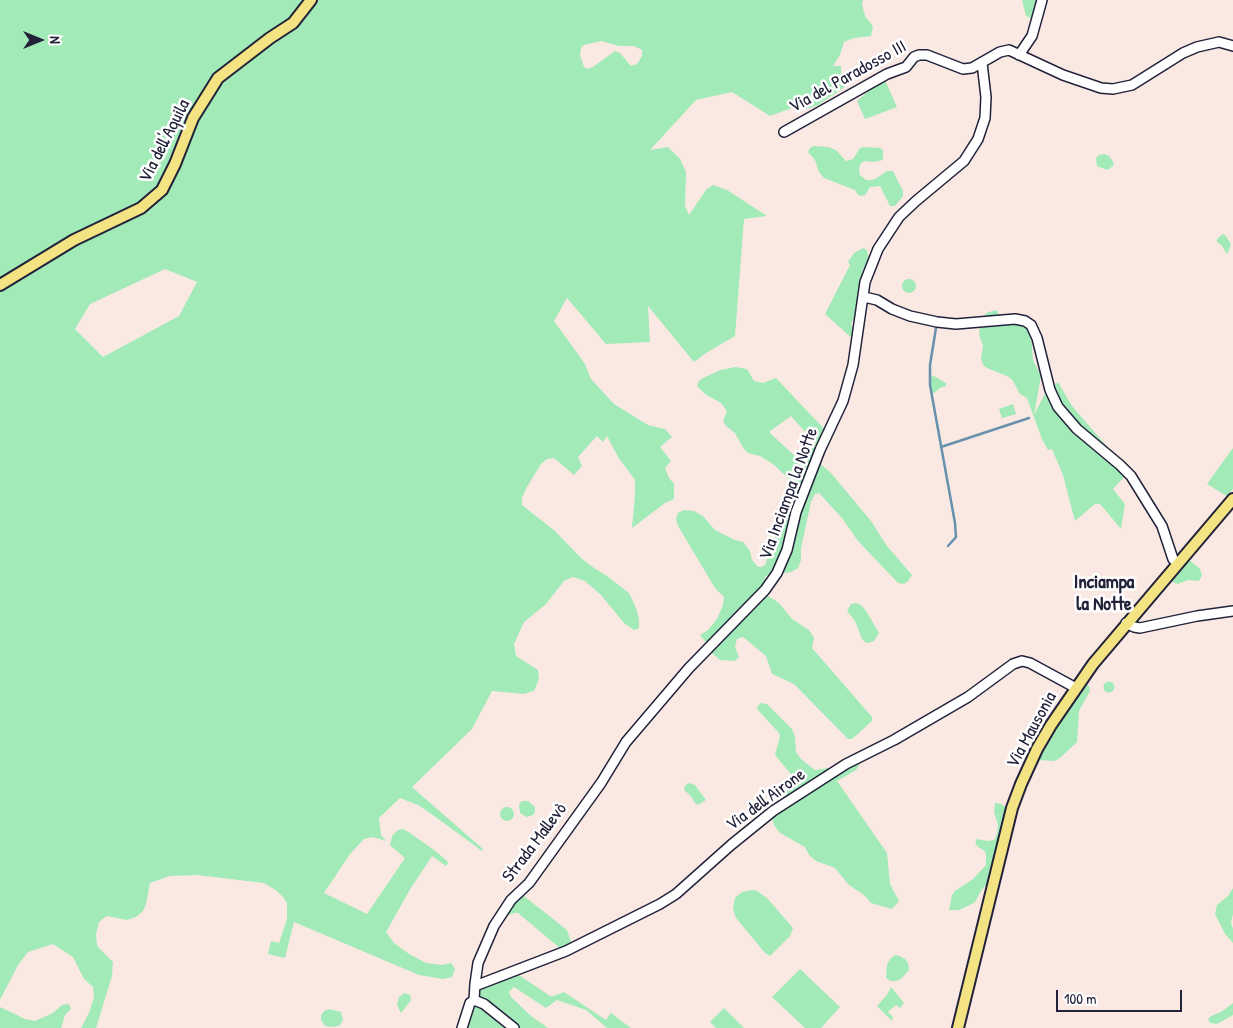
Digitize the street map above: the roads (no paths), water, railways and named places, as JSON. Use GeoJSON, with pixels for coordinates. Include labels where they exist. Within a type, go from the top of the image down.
{"type":"FeatureCollection","features":[{"type":"Feature","properties":{"kind":"main road","name":"Via dell'Aquila"},"geometry":{"type":"LineString","coordinates":[[0,285],[74,240],[141,208],[162,190],[175,164],[193,118],[218,78],[270,38],[293,23],[311,0]]}},
{"type":"Feature","properties":{"kind":"main road","name":"Via Mausonia"},"geometry":{"type":"LineString","coordinates":[[958,1028],[1012,808],[1020,784],[1051,725],[1076,688],[1126,623],[1233,499]]}},
{"type":"Feature","properties":{"kind":"street"},"geometry":{"type":"LineString","coordinates":[[1019,54],[1032,36],[1042,0]]}},
{"type":"Feature","properties":{"kind":"street","name":"Via del Paradosso III"},"geometry":{"type":"LineString","coordinates":[[784,132],[887,74],[906,67],[914,57],[919,56],[927,56],[963,69],[972,68],[1003,51],[1009,50],[1063,75],[1101,88],[1113,89],[1132,85],[1183,53],[1197,47],[1219,42],[1233,46]]}},
{"type":"Feature","properties":{"kind":"street","name":"Via Inciampa la Notte"},"geometry":{"type":"LineString","coordinates":[[648,716],[689,668],[765,590],[777,573],[786,550],[796,512],[820,450],[843,401],[853,366],[865,282],[878,248],[899,217],[916,200],[964,160],[978,139],[985,118],[986,97],[982,63]]}},
{"type":"Feature","properties":{"kind":"street"},"geometry":{"type":"LineString","coordinates":[[864,297],[877,300],[892,309],[910,316],[937,322],[956,324],[1015,319],[1025,320],[1032,325],[1050,390],[1058,407],[1077,429],[1131,476],[1162,526],[1173,559],[1177,563]]}},
{"type":"Feature","properties":{"kind":"street"},"geometry":{"type":"LineString","coordinates":[[1126,623],[1140,628],[1197,616],[1233,611]]}},
{"type":"Feature","properties":{"kind":"street","name":"Via dell'Airone"},"geometry":{"type":"LineString","coordinates":[[475,986],[566,951],[660,904],[676,894],[731,845],[780,806],[846,764],[894,740],[968,697],[1013,664],[1022,661],[1030,662],[1076,688]]}},
{"type":"Feature","properties":{"kind":"street","name":"Strada Mallevò"},"geometry":{"type":"LineString","coordinates":[[474,1000],[478,963],[494,926],[511,900],[530,883],[601,783],[626,742],[648,716]]}},
{"type":"Feature","properties":{"kind":"street"},"geometry":{"type":"LineString","coordinates":[[462,1028],[470,1003],[474,1000],[484,1004],[514,1028]]}},
{"type":"Feature","properties":{"kind":"waterway"},"geometry":{"type":"LineString","coordinates":[[936,328],[930,365],[930,385],[955,523],[956,537],[948,546]]}},
{"type":"Feature","properties":{"kind":"waterway"},"geometry":{"type":"LineString","coordinates":[[941,447],[1029,418]]}},
{"type":"Feature","properties":{"kind":"district","name":"Inciampa la Notte"},"geometry":{"type":"Point","coordinates":[1104,594]}}]}
